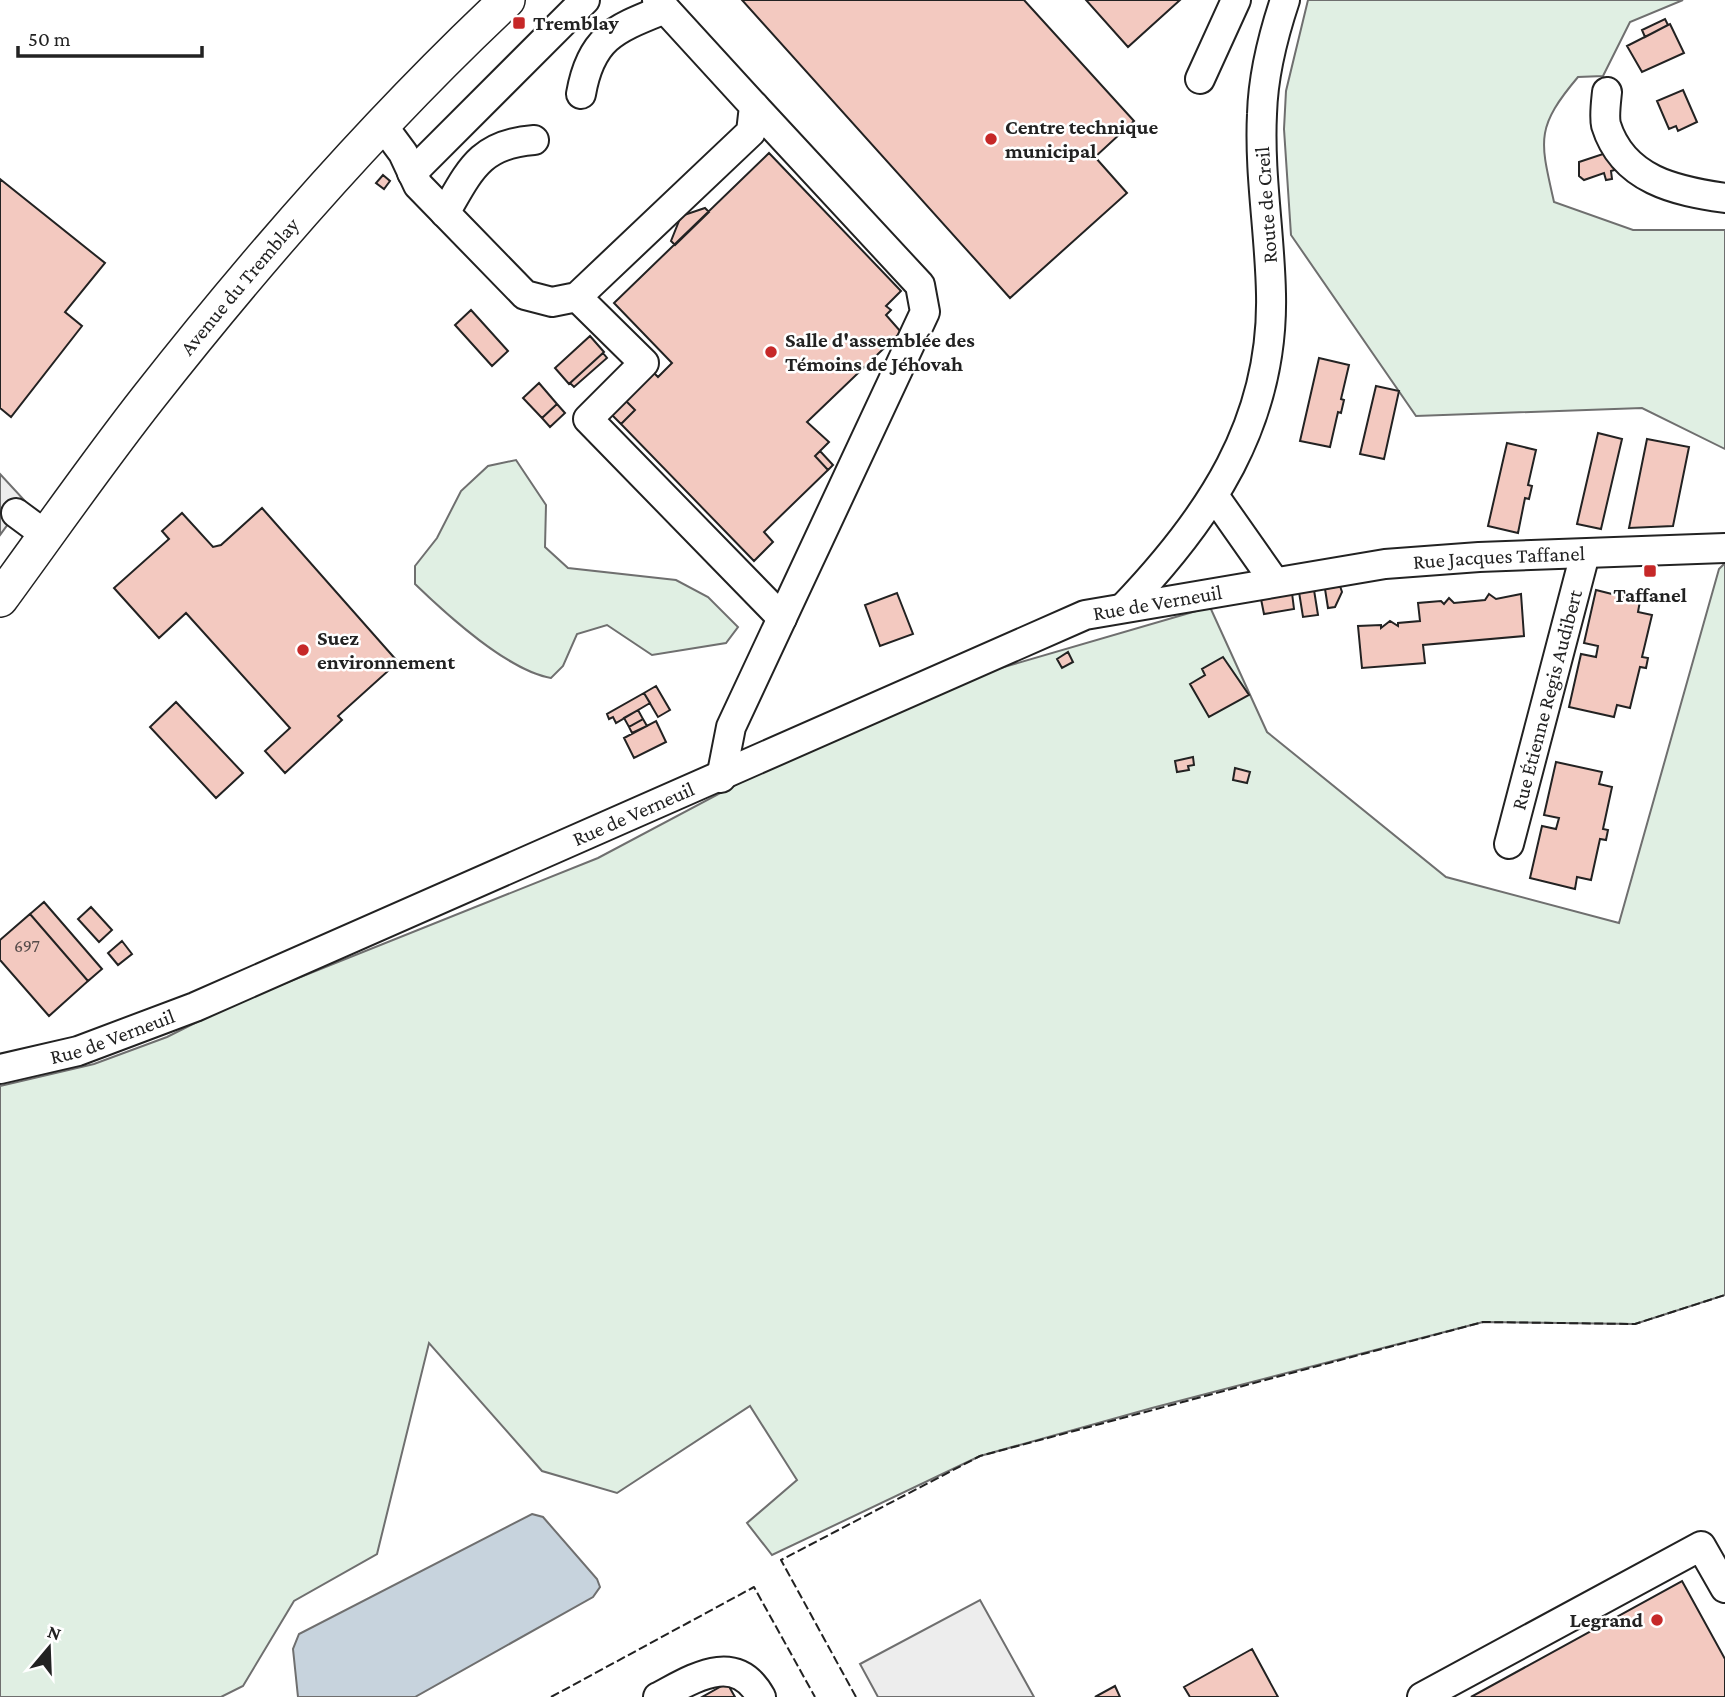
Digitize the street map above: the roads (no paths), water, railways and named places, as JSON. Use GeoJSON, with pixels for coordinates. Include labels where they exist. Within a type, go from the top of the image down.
{"type":"FeatureCollection","features":[{"type":"Feature","properties":{"kind":"main road","name":"Avenue du Tremblay"},"geometry":{"type":"LineString","coordinates":[[0,599],[146,401],[203,329],[383,126],[507,0]]}},
{"type":"Feature","properties":{"kind":"street"},"geometry":{"type":"LineString","coordinates":[[412,173],[585,0]]}},
{"type":"Feature","properties":{"kind":"street"},"geometry":{"type":"LineString","coordinates":[[1200,79],[1236,0]]}},
{"type":"Feature","properties":{"kind":"street","name":"Route de Creil"},"geometry":{"type":"LineString","coordinates":[[1124,607],[1185,540],[1215,497],[1253,411],[1266,357],[1271,315],[1262,134],[1263,96],[1285,0]]}},
{"type":"Feature","properties":{"kind":"street"},"geometry":{"type":"LineString","coordinates":[[582,94],[585,70],[595,49],[624,25],[661,5],[920,285],[925,312],[731,727],[721,778]]}},
{"type":"Feature","properties":{"kind":"street"},"geometry":{"type":"LineString","coordinates":[[1607,92],[1605,123],[1620,153],[1640,173],[1678,192],[1725,198]]}},
{"type":"Feature","properties":{"kind":"street"},"geometry":{"type":"LineString","coordinates":[[383,126],[403,153],[418,185],[525,295],[552,303],[577,297],[751,132],[754,106]]}},
{"type":"Feature","properties":{"kind":"street"},"geometry":{"type":"LineString","coordinates":[[445,213],[471,168],[493,148],[534,139]]}},
{"type":"Feature","properties":{"kind":"street"},"geometry":{"type":"LineString","coordinates":[[577,297],[643,363],[588,419],[782,618]]}},
{"type":"Feature","properties":{"kind":"street"},"geometry":{"type":"LineString","coordinates":[[1215,497],[1274,581]]}},
{"type":"Feature","properties":{"kind":"street"},"geometry":{"type":"LineString","coordinates":[[16,513],[47,536]]}},
{"type":"Feature","properties":{"kind":"street","name":"Rue Jacques Taffanel"},"geometry":{"type":"LineString","coordinates":[[1274,581],[1430,560],[1725,548]]}},
{"type":"Feature","properties":{"kind":"street","name":"Rue Étienne Regis Audibert"},"geometry":{"type":"LineString","coordinates":[[1509,844],[1585,554]]}},
{"type":"Feature","properties":{"kind":"street","name":"Rue de Verneuil"},"geometry":{"type":"LineString","coordinates":[[0,1069],[78,1051],[195,1007],[721,778],[1072,620],[1124,607],[1274,581]]}},
{"type":"Feature","properties":{"kind":"street"},"geometry":{"type":"LineString","coordinates":[[1422,1697],[1700,1546],[1725,1588]]}},
{"type":"Feature","properties":{"kind":"street"},"geometry":{"type":"LineString","coordinates":[[658,1697],[701,1675],[719,1671],[737,1673],[755,1686],[761,1697]]}},
{"type":"Feature","properties":{"kind":"place","name":"Tremblay"},"geometry":{"type":"Point","coordinates":[519,23]}},
{"type":"Feature","properties":{"kind":"place","name":"Centre technique municipal"},"geometry":{"type":"Point","coordinates":[991,139]}},
{"type":"Feature","properties":{"kind":"place","name":"Salle d'assemblée des Témoins de Jéhovah"},"geometry":{"type":"Point","coordinates":[771,352]}},
{"type":"Feature","properties":{"kind":"place","name":"Taffanel"},"geometry":{"type":"Point","coordinates":[1650,571]}},
{"type":"Feature","properties":{"kind":"place","name":"Suez environnement"},"geometry":{"type":"Point","coordinates":[303,650]}},
{"type":"Feature","properties":{"kind":"place","name":"Legrand"},"geometry":{"type":"Point","coordinates":[1657,1620]}}]}
